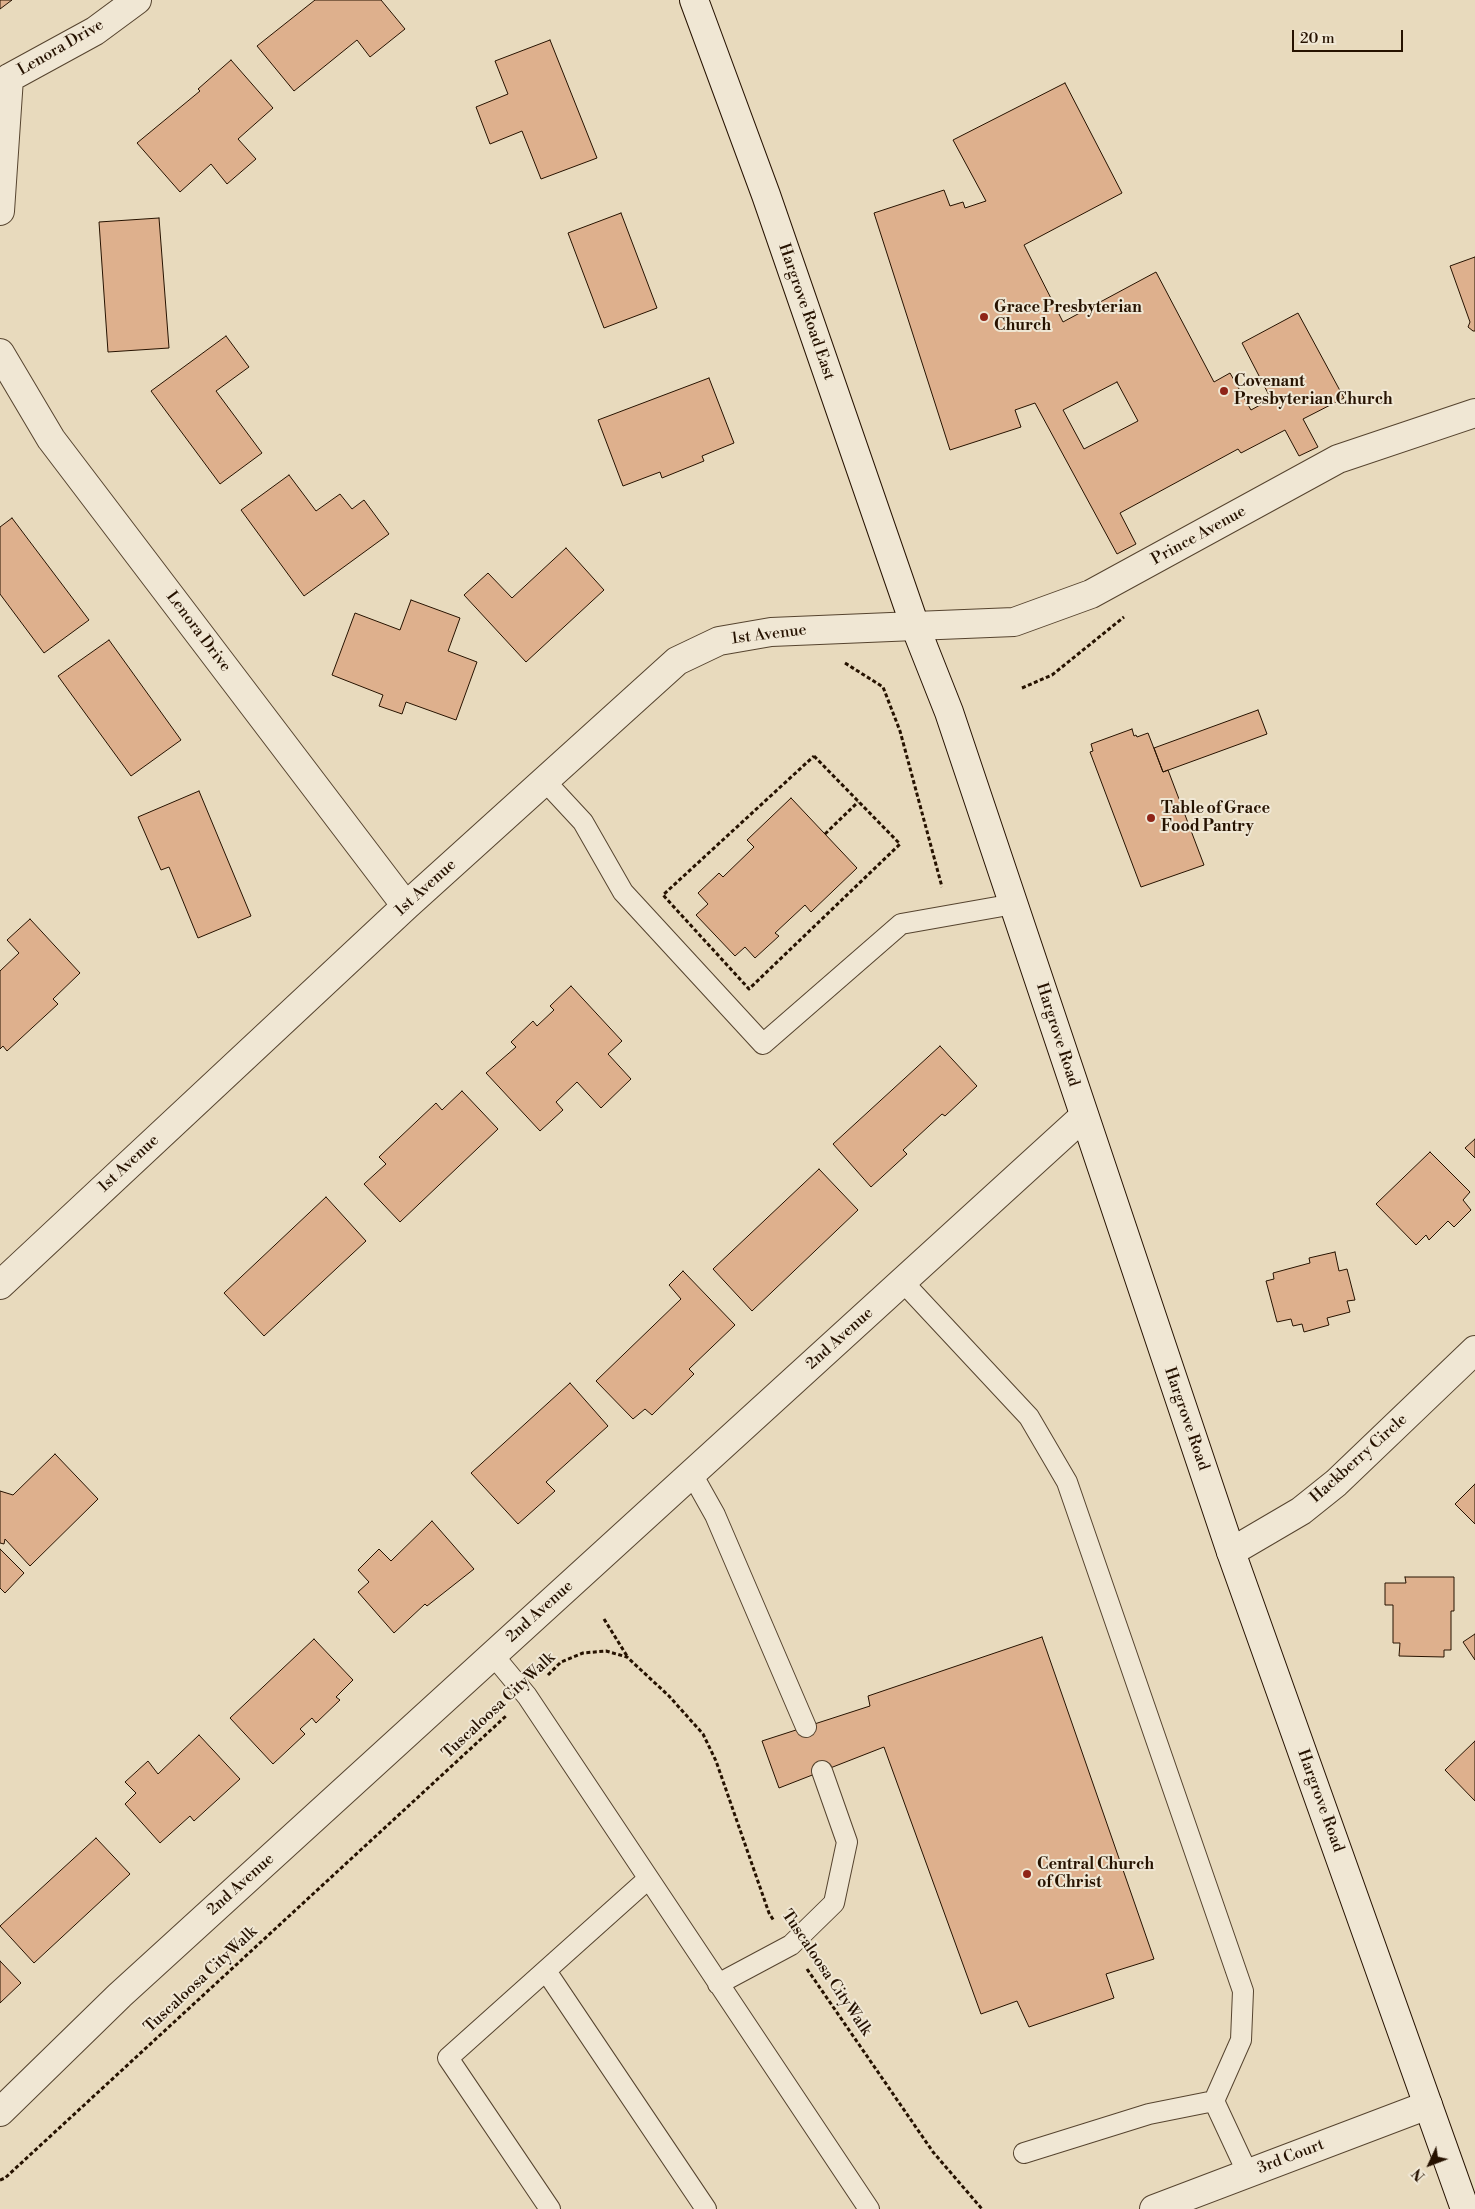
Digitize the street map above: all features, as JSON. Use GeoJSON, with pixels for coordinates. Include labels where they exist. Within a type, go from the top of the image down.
{"type":"FeatureCollection","features":[{"type":"Feature","properties":{"kind":"street","name":"Lenora Drive"},"geometry":{"type":"LineString","coordinates":[[0,211],[4,82],[95,31],[137,0]]}},
{"type":"Feature","properties":{"kind":"street","name":"Hargrove Road East"},"geometry":{"type":"LineString","coordinates":[[694,0],[766,195],[915,626]]}},
{"type":"Feature","properties":{"kind":"street","name":"Lenora Drive"},"geometry":{"type":"LineString","coordinates":[[0,353],[51,439],[406,906]]}},
{"type":"Feature","properties":{"kind":"street","name":"Prince Avenue"},"geometry":{"type":"LineString","coordinates":[[915,626],[1014,622],[1091,594],[1338,459],[1475,413]]}},
{"type":"Feature","properties":{"kind":"street","name":"1st Avenue"},"geometry":{"type":"LineString","coordinates":[[0,1285],[406,906],[677,661],[719,641],[771,632],[915,626]]}},
{"type":"Feature","properties":{"kind":"street","name":"Hargrove Road"},"geometry":{"type":"LineString","coordinates":[[915,626],[949,712],[1230,1552],[1465,2209]]}},
{"type":"Feature","properties":{"kind":"street","name":"2nd Avenue"},"geometry":{"type":"LineString","coordinates":[[0,2112],[120,1995],[1084,1116]]}},
{"type":"Feature","properties":{"kind":"street","name":"Hackberry Circle"},"geometry":{"type":"LineString","coordinates":[[1230,1552],[1301,1511],[1336,1483],[1475,1350]]}},
{"type":"Feature","properties":{"kind":"street","name":"3rd Court"},"geometry":{"type":"LineString","coordinates":[[1154,2209],[1428,2105]]}},
{"type":"Feature","properties":{"kind":"lane"},"geometry":{"type":"LineString","coordinates":[[544,780],[582,822],[624,892],[763,1044],[901,924],[1014,904]]}},
{"type":"Feature","properties":{"kind":"lane"},"geometry":{"type":"LineString","coordinates":[[903,1282],[1029,1417],[1067,1482],[1243,1991],[1241,2040],[1214,2101],[1248,2174]]}},
{"type":"Feature","properties":{"kind":"lane"},"geometry":{"type":"LineString","coordinates":[[692,1474],[712,1509],[806,1727]]}},
{"type":"Feature","properties":{"kind":"lane"},"geometry":{"type":"LineString","coordinates":[[493,1655],[527,1696],[864,2207]]}},
{"type":"Feature","properties":{"kind":"lane"},"geometry":{"type":"LineString","coordinates":[[718,1984],[791,1946],[834,1903],[847,1842],[822,1771]]}},
{"type":"Feature","properties":{"kind":"lane"},"geometry":{"type":"LineString","coordinates":[[550,2209],[448,2058],[648,1879]]}},
{"type":"Feature","properties":{"kind":"lane"},"geometry":{"type":"LineString","coordinates":[[546,1971],[706,2209]]}},
{"type":"Feature","properties":{"kind":"lane"},"geometry":{"type":"LineString","coordinates":[[1024,2153],[1149,2114],[1214,2101]]}},
{"type":"Feature","properties":{"kind":"path"},"geometry":{"type":"LineString","coordinates":[[1022,688],[1052,674],[1127,614]]}},
{"type":"Feature","properties":{"kind":"path"},"geometry":{"type":"LineString","coordinates":[[843,662],[883,687],[900,731],[950,916]]}},
{"type":"Feature","properties":{"kind":"path"},"geometry":{"type":"LineString","coordinates":[[814,756],[858,802],[900,844],[749,989],[663,895],[814,756]]}},
{"type":"Feature","properties":{"kind":"path"},"geometry":{"type":"LineString","coordinates":[[825,834],[858,802]]}},
{"type":"Feature","properties":{"kind":"path"},"geometry":{"type":"LineString","coordinates":[[604,1619],[627,1657]]}},
{"type":"Feature","properties":{"kind":"path","name":"Tuscaloosa CityWalk"},"geometry":{"type":"LineString","coordinates":[[0,2180],[20,2164],[527,1696],[561,1662],[583,1653],[606,1651],[627,1657],[669,1696],[702,1734],[716,1761],[769,1913],[933,2152],[982,2209]]}},
{"type":"Feature","properties":{"kind":"building"},"geometry":{"type":"Polygon","coordinates":[[[0,0],[12,0],[0,9],[0,0]]]}},
{"type":"Feature","properties":{"kind":"building"},"geometry":{"type":"Polygon","coordinates":[[[315,0],[381,0],[405,29],[370,57],[357,40],[294,91],[257,46],[315,0]]]}},
{"type":"Feature","properties":{"kind":"building"},"geometry":{"type":"Polygon","coordinates":[[[550,40],[597,158],[541,179],[522,131],[490,144],[476,107],[508,94],[495,61],[550,40]]]}},
{"type":"Feature","properties":{"kind":"building"},"geometry":{"type":"Polygon","coordinates":[[[231,60],[273,108],[238,139],[256,159],[227,184],[211,164],[180,192],[137,143],[200,91],[198,89],[231,60]]]}},
{"type":"Feature","properties":{"kind":"building","name":"Grace Presbyterian Church"},"geometry":{"type":"Polygon","coordinates":[[[1065,83],[1122,193],[1024,245],[1063,322],[1156,272],[1214,382],[1230,373],[1251,410],[1271,399],[1242,343],[1298,313],[1344,398],[1303,419],[1318,447],[1299,456],[1285,430],[1241,453],[1238,449],[1120,513],[1136,544],[1117,554],[1035,403],[1015,410],[1021,427],[950,450],[874,213],[944,190],[950,206],[963,202],[965,208],[986,201],[953,140],[1065,83]],[[1117,382],[1063,410],[1084,449],[1138,421],[1117,382]]]}},
{"type":"Feature","properties":{"kind":"building"},"geometry":{"type":"Polygon","coordinates":[[[621,213],[657,308],[604,328],[568,233],[621,213]]]}},
{"type":"Feature","properties":{"kind":"building"},"geometry":{"type":"Polygon","coordinates":[[[159,218],[169,348],[108,352],[99,222],[159,218]]]}},
{"type":"Feature","properties":{"kind":"building"},"geometry":{"type":"Polygon","coordinates":[[[1475,257],[1475,331],[1473,331],[1468,327],[1470,322],[1450,266],[1475,257]]]}},
{"type":"Feature","properties":{"kind":"building"},"geometry":{"type":"Polygon","coordinates":[[[226,336],[249,367],[216,391],[262,453],[220,484],[151,391],[226,336]]]}},
{"type":"Feature","properties":{"kind":"building"},"geometry":{"type":"Polygon","coordinates":[[[709,378],[734,443],[702,456],[704,461],[662,478],[660,472],[623,486],[598,420],[709,378]]]}},
{"type":"Feature","properties":{"kind":"building"},"geometry":{"type":"Polygon","coordinates":[[[289,475],[316,511],[340,494],[352,509],[364,500],[389,534],[304,596],[241,510],[289,475]]]}},
{"type":"Feature","properties":{"kind":"building"},"geometry":{"type":"Polygon","coordinates":[[[12,518],[89,620],[44,653],[0,594],[0,527],[12,518]]]}},
{"type":"Feature","properties":{"kind":"building"},"geometry":{"type":"Polygon","coordinates":[[[566,548],[604,590],[526,662],[464,595],[488,573],[512,598],[566,548]]]}},
{"type":"Feature","properties":{"kind":"building"},"geometry":{"type":"Polygon","coordinates":[[[411,600],[460,618],[448,651],[477,662],[456,720],[406,702],[402,714],[379,706],[383,695],[332,675],[355,613],[400,630],[411,600]]]}},
{"type":"Feature","properties":{"kind":"building"},"geometry":{"type":"Polygon","coordinates":[[[109,640],[181,740],[131,776],[58,676],[109,640]]]}},
{"type":"Feature","properties":{"kind":"building"},"geometry":{"type":"Polygon","coordinates":[[[1258,710],[1267,734],[1163,772],[1154,748],[1258,710]]]}},
{"type":"Feature","properties":{"kind":"building","name":"Table of Grace Food Pantry"},"geometry":{"type":"Polygon","coordinates":[[[1132,729],[1134,736],[1136,735],[1137,737],[1148,733],[1163,772],[1168,770],[1204,865],[1141,887],[1090,752],[1093,751],[1091,744],[1132,729]]]}},
{"type":"Feature","properties":{"kind":"building"},"geometry":{"type":"Polygon","coordinates":[[[199,791],[251,916],[198,938],[169,867],[161,870],[138,817],[199,791]]]}},
{"type":"Feature","properties":{"kind":"building"},"geometry":{"type":"Polygon","coordinates":[[[791,798],[857,868],[811,912],[805,905],[775,933],[779,936],[755,958],[745,947],[735,956],[696,915],[708,904],[698,893],[719,873],[723,877],[754,847],[747,840],[791,798]]]}},
{"type":"Feature","properties":{"kind":"building"},"geometry":{"type":"Polygon","coordinates":[[[30,919],[80,973],[53,999],[58,1004],[7,1051],[3,1046],[0,1049],[0,971],[19,953],[7,940],[30,919]]]}},
{"type":"Feature","properties":{"kind":"building"},"geometry":{"type":"Polygon","coordinates":[[[571,986],[622,1041],[608,1054],[631,1079],[601,1108],[577,1082],[556,1102],[563,1110],[540,1131],[486,1073],[516,1047],[511,1042],[533,1021],[537,1026],[554,1010],[550,1006],[571,986]]]}},
{"type":"Feature","properties":{"kind":"building"},"geometry":{"type":"Polygon","coordinates":[[[940,1046],[977,1086],[945,1116],[942,1114],[903,1150],[907,1154],[871,1187],[833,1144],[940,1046]]]}},
{"type":"Feature","properties":{"kind":"building"},"geometry":{"type":"Polygon","coordinates":[[[462,1091],[498,1129],[400,1222],[364,1184],[386,1164],[379,1157],[436,1103],[442,1110],[462,1091]]]}},
{"type":"Feature","properties":{"kind":"building"},"geometry":{"type":"Polygon","coordinates":[[[1475,1139],[1475,1158],[1465,1148],[1475,1139]]]}},
{"type":"Feature","properties":{"kind":"building"},"geometry":{"type":"Polygon","coordinates":[[[1430,1152],[1470,1192],[1463,1200],[1471,1210],[1454,1227],[1448,1221],[1429,1240],[1426,1235],[1416,1245],[1376,1204],[1430,1152]]]}},
{"type":"Feature","properties":{"kind":"building"},"geometry":{"type":"Polygon","coordinates":[[[819,1169],[858,1210],[752,1311],[713,1269],[819,1169]]]}},
{"type":"Feature","properties":{"kind":"building"},"geometry":{"type":"Polygon","coordinates":[[[326,1197],[366,1241],[264,1336],[224,1293],[326,1197]]]}},
{"type":"Feature","properties":{"kind":"building"},"geometry":{"type":"Polygon","coordinates":[[[1335,1252],[1339,1271],[1347,1269],[1355,1300],[1347,1301],[1350,1312],[1327,1318],[1329,1325],[1304,1332],[1302,1324],[1293,1326],[1291,1319],[1277,1322],[1266,1281],[1274,1279],[1273,1273],[1310,1263],[1309,1258],[1335,1252]]]}},
{"type":"Feature","properties":{"kind":"building"},"geometry":{"type":"Polygon","coordinates":[[[683,1271],[735,1325],[689,1369],[694,1374],[652,1415],[645,1409],[633,1419],[596,1381],[681,1299],[669,1285],[683,1271]]]}},
{"type":"Feature","properties":{"kind":"building"},"geometry":{"type":"Polygon","coordinates":[[[570,1383],[608,1426],[546,1482],[555,1491],[518,1524],[471,1473],[570,1383]]]}},
{"type":"Feature","properties":{"kind":"building"},"geometry":{"type":"Polygon","coordinates":[[[55,1454],[98,1499],[30,1566],[5,1539],[4,1544],[0,1543],[0,1491],[13,1495],[55,1454]]]}},
{"type":"Feature","properties":{"kind":"building"},"geometry":{"type":"Polygon","coordinates":[[[1475,1484],[1475,1524],[1455,1504],[1475,1484]]]}},
{"type":"Feature","properties":{"kind":"building"},"geometry":{"type":"Polygon","coordinates":[[[432,1521],[474,1569],[427,1606],[425,1604],[394,1633],[358,1592],[369,1582],[358,1570],[379,1549],[391,1561],[432,1521]]]}},
{"type":"Feature","properties":{"kind":"building"},"geometry":{"type":"Polygon","coordinates":[[[0,1549],[24,1573],[5,1593],[0,1588],[0,1549]]]}},
{"type":"Feature","properties":{"kind":"building"},"geometry":{"type":"Polygon","coordinates":[[[1405,1577],[1454,1577],[1454,1611],[1451,1611],[1451,1650],[1444,1650],[1444,1657],[1399,1656],[1400,1643],[1393,1643],[1393,1605],[1385,1605],[1385,1583],[1406,1583],[1405,1577]]]}},
{"type":"Feature","properties":{"kind":"building"},"geometry":{"type":"Polygon","coordinates":[[[1475,1634],[1475,1660],[1463,1642],[1475,1634]]]}},
{"type":"Feature","properties":{"kind":"building","name":"Central Church of Christ"},"geometry":{"type":"Polygon","coordinates":[[[1042,1637],[1154,1959],[1106,1974],[1114,1998],[1029,2027],[1017,2001],[981,2014],[884,1747],[779,1788],[762,1741],[870,1706],[868,1696],[1042,1637]]]}},
{"type":"Feature","properties":{"kind":"building"},"geometry":{"type":"Polygon","coordinates":[[[314,1639],[353,1680],[336,1697],[340,1700],[316,1723],[312,1718],[300,1729],[305,1734],[273,1764],[230,1718],[314,1639]]]}},
{"type":"Feature","properties":{"kind":"building"},"geometry":{"type":"Polygon","coordinates":[[[199,1735],[240,1779],[194,1821],[190,1816],[160,1843],[125,1804],[136,1793],[125,1782],[148,1761],[158,1774],[199,1735]]]}},
{"type":"Feature","properties":{"kind":"building"},"geometry":{"type":"Polygon","coordinates":[[[1475,1741],[1475,1801],[1445,1770],[1475,1741]]]}},
{"type":"Feature","properties":{"kind":"building"},"geometry":{"type":"Polygon","coordinates":[[[96,1838],[130,1874],[34,1963],[0,1926],[96,1838]]]}},
{"type":"Feature","properties":{"kind":"building"},"geometry":{"type":"Polygon","coordinates":[[[0,1961],[21,1983],[0,2003],[0,1961]]]}},
{"type":"Feature","properties":{"kind":"place","name":"Grace Presbyterian Church"},"geometry":{"type":"Point","coordinates":[984,317]}},
{"type":"Feature","properties":{"kind":"place","name":"Covenant Presbyterian Church"},"geometry":{"type":"Point","coordinates":[1224,391]}},
{"type":"Feature","properties":{"kind":"place","name":"Table of Grace Food Pantry"},"geometry":{"type":"Point","coordinates":[1151,818]}},
{"type":"Feature","properties":{"kind":"place","name":"Central Church of Christ"},"geometry":{"type":"Point","coordinates":[1027,1874]}}]}
